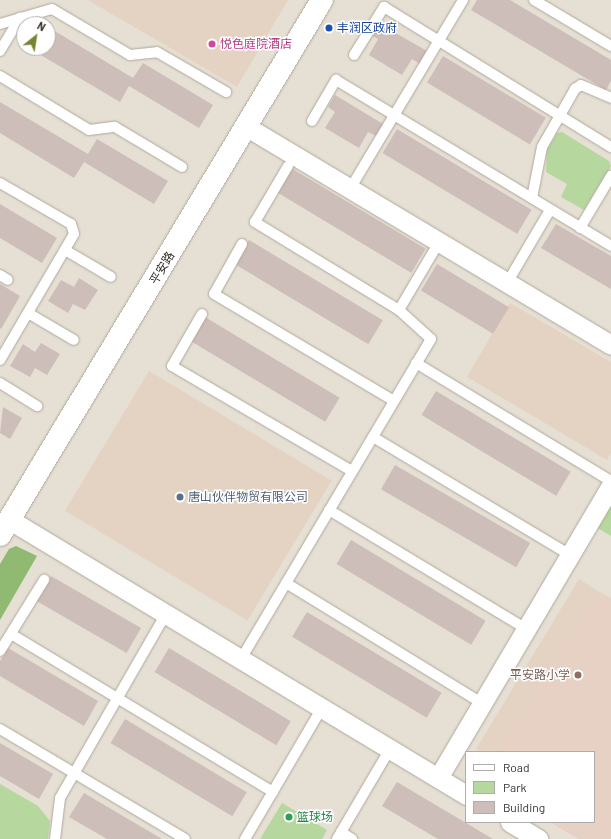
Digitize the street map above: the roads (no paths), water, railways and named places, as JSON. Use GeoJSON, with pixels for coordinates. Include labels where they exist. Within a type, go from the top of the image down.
{"type":"FeatureCollection","features":[{"type":"Feature","properties":{"kind":"street","name":"平安路"},"geometry":{"type":"LineString","coordinates":[[5,528],[248,128],[322,0]]}},
{"type":"Feature","properties":{"kind":"street"},"geometry":{"type":"LineString","coordinates":[[248,128],[611,345]]}},
{"type":"Feature","properties":{"kind":"street"},"geometry":{"type":"LineString","coordinates":[[438,778],[611,485]]}},
{"type":"Feature","properties":{"kind":"street"},"geometry":{"type":"LineString","coordinates":[[5,528],[166,614],[465,794]]}},
{"type":"Feature","properties":{"kind":"street"},"geometry":{"type":"LineString","coordinates":[[512,823],[538,839]]}},
{"type":"Feature","properties":{"kind":"lane"},"geometry":{"type":"LineString","coordinates":[[350,188],[464,0]]}},
{"type":"Feature","properties":{"kind":"lane"},"geometry":{"type":"LineString","coordinates":[[534,0],[611,46]]}},
{"type":"Feature","properties":{"kind":"lane"},"geometry":{"type":"LineString","coordinates":[[354,55],[384,7],[438,42],[611,147]]}},
{"type":"Feature","properties":{"kind":"lane"},"geometry":{"type":"LineString","coordinates":[[27,16],[52,9],[130,56],[157,52],[226,92]]}},
{"type":"Feature","properties":{"kind":"lane"},"geometry":{"type":"LineString","coordinates":[[0,24],[16,19]]}},
{"type":"Feature","properties":{"kind":"lane"},"geometry":{"type":"LineString","coordinates":[[0,51],[16,25]]}},
{"type":"Feature","properties":{"kind":"lane"},"geometry":{"type":"LineString","coordinates":[[0,76],[89,130],[115,127],[182,167]]}},
{"type":"Feature","properties":{"kind":"lane"},"geometry":{"type":"LineString","coordinates":[[312,121],[336,80],[611,246]]}},
{"type":"Feature","properties":{"kind":"lane"},"geometry":{"type":"LineString","coordinates":[[532,198],[542,147],[559,115],[581,85],[611,98]]}},
{"type":"Feature","properties":{"kind":"lane"},"geometry":{"type":"LineString","coordinates":[[241,659],[431,339],[399,310],[255,222],[288,166]]}},
{"type":"Feature","properties":{"kind":"lane"},"geometry":{"type":"LineString","coordinates":[[580,228],[611,176]]}},
{"type":"Feature","properties":{"kind":"lane"},"geometry":{"type":"LineString","coordinates":[[0,183],[71,224],[74,234],[0,360]]}},
{"type":"Feature","properties":{"kind":"lane"},"geometry":{"type":"LineString","coordinates":[[507,283],[550,210]]}},
{"type":"Feature","properties":{"kind":"lane"},"geometry":{"type":"LineString","coordinates":[[399,310],[439,242]]}},
{"type":"Feature","properties":{"kind":"lane"},"geometry":{"type":"LineString","coordinates":[[242,244],[214,294],[394,401]]}},
{"type":"Feature","properties":{"kind":"lane"},"geometry":{"type":"LineString","coordinates":[[65,250],[111,277]]}},
{"type":"Feature","properties":{"kind":"lane"},"geometry":{"type":"LineString","coordinates":[[28,313],[74,340]]}},
{"type":"Feature","properties":{"kind":"lane"},"geometry":{"type":"LineString","coordinates":[[202,314],[172,366],[352,471]]}},
{"type":"Feature","properties":{"kind":"lane"},"geometry":{"type":"LineString","coordinates":[[416,363],[611,481]]}},
{"type":"Feature","properties":{"kind":"lane"},"geometry":{"type":"LineString","coordinates":[[0,383],[37,406]]}},
{"type":"Feature","properties":{"kind":"lane"},"geometry":{"type":"LineString","coordinates":[[373,437],[570,555]]}},
{"type":"Feature","properties":{"kind":"lane"},"geometry":{"type":"LineString","coordinates":[[329,510],[526,629]]}},
{"type":"Feature","properties":{"kind":"lane"},"geometry":{"type":"LineString","coordinates":[[0,651],[44,580]]}},
{"type":"Feature","properties":{"kind":"lane"},"geometry":{"type":"LineString","coordinates":[[286,583],[482,703]]}},
{"type":"Feature","properties":{"kind":"lane"},"geometry":{"type":"LineString","coordinates":[[55,839],[57,808],[74,773],[166,614]]}},
{"type":"Feature","properties":{"kind":"lane"},"geometry":{"type":"LineString","coordinates":[[11,634],[273,792]]}},
{"type":"Feature","properties":{"kind":"lane"},"geometry":{"type":"LineString","coordinates":[[245,839],[322,708]]}},
{"type":"Feature","properties":{"kind":"lane"},"geometry":{"type":"LineString","coordinates":[[0,729],[185,839]]}},
{"type":"Feature","properties":{"kind":"lane"},"geometry":{"type":"LineString","coordinates":[[352,839],[339,836],[390,749]]}},
{"type":"Feature","properties":{"kind":"place","name":"丰润区政府"},"geometry":{"type":"Point","coordinates":[329,28]}},
{"type":"Feature","properties":{"kind":"place","name":"悦色庭院酒店"},"geometry":{"type":"Point","coordinates":[212,44]}},
{"type":"Feature","properties":{"kind":"place","name":"唐山伙伴物贸有限公司"},"geometry":{"type":"Point","coordinates":[180,497]}},
{"type":"Feature","properties":{"kind":"place","name":"平安路小学"},"geometry":{"type":"Point","coordinates":[578,675]}},
{"type":"Feature","properties":{"kind":"place","name":"篮球场"},"geometry":{"type":"Point","coordinates":[289,817]}}]}
